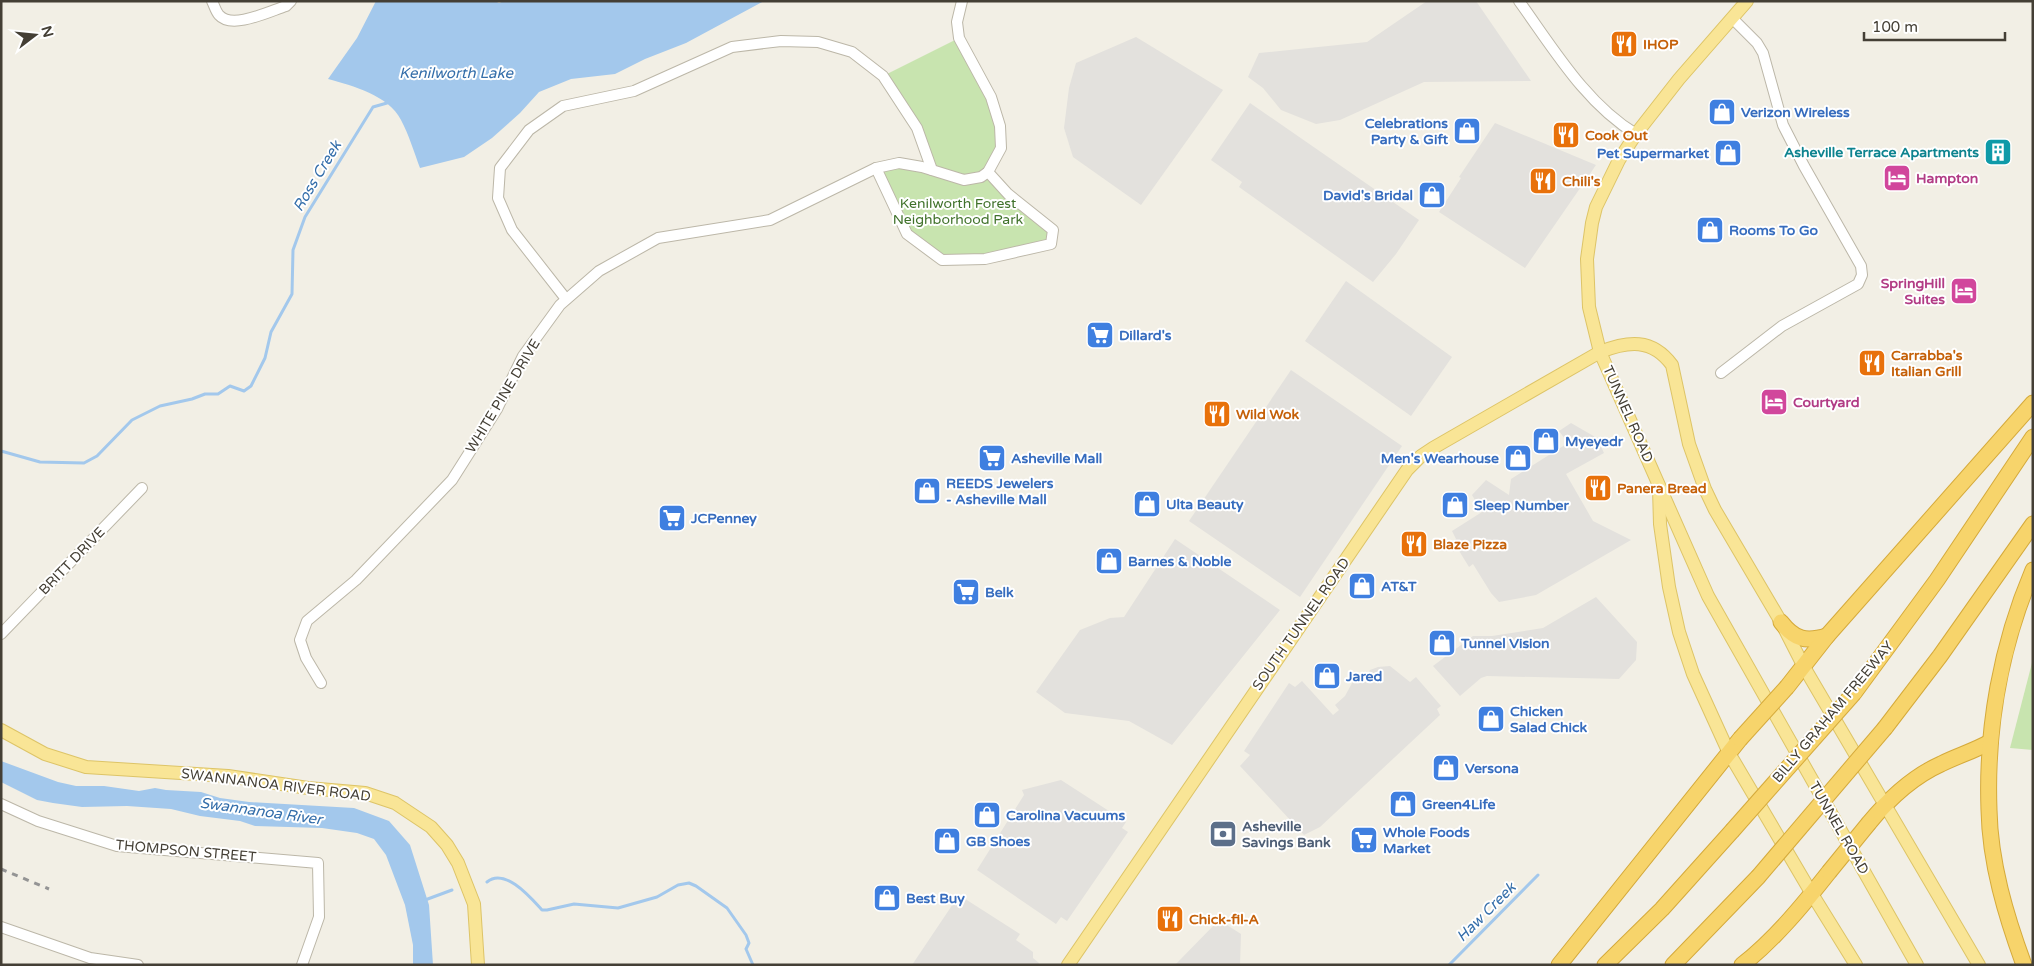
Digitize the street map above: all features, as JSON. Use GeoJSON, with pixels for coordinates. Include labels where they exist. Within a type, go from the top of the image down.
{"type":"FeatureCollection","features":[{"type":"Feature","properties":{"kind":"highway"},"geometry":{"type":"LineString","coordinates":[[1559,965],[1740,739],[1804,667],[1827,636],[2033,403]]}},
{"type":"Feature","properties":{"kind":"highway","name":"BILLY GRAHAM FREEWAY"},"geometry":{"type":"LineString","coordinates":[[1605,965],[1662,909],[1854,692],[1937,580],[2033,436]]}},
{"type":"Feature","properties":{"kind":"highway"},"geometry":{"type":"LineString","coordinates":[[1673,965],[1758,876],[1885,728],[1940,656],[2033,524]]}},
{"type":"Feature","properties":{"kind":"highway"},"geometry":{"type":"LineString","coordinates":[[2024,965],[2009,920],[1994,856],[1988,812],[1990,742],[1995,702],[2012,628],[2033,570]]}},
{"type":"Feature","properties":{"kind":"highway"},"geometry":{"type":"LineString","coordinates":[[1781,622],[1797,638],[1813,640],[1827,636]]}},
{"type":"Feature","properties":{"kind":"highway"},"geometry":{"type":"LineString","coordinates":[[1742,965],[1768,942],[1812,894],[1884,804],[1918,777],[1938,765],[1976,750],[1990,742]]}},
{"type":"Feature","properties":{"kind":"main road","name":"TUNNEL ROAD"},"geometry":{"type":"LineString","coordinates":[[1747,1],[1679,79],[1618,160],[1596,207],[1588,244],[1589,307],[1600,352],[1708,596],[1917,965]]}},
{"type":"Feature","properties":{"kind":"main road","name":"SOUTH TUNNEL ROAD"},"geometry":{"type":"LineString","coordinates":[[1068,965],[1408,470],[1421,456],[1433,448],[1600,352],[1628,344],[1646,344],[1666,356],[1672,365],[1689,444],[1715,510],[1781,622],[1804,667],[1979,965]]}},
{"type":"Feature","properties":{"kind":"main road"},"geometry":{"type":"LineString","coordinates":[[1658,482],[1664,556],[1679,632],[1693,674],[1729,753],[1856,965]]}},
{"type":"Feature","properties":{"kind":"main road","name":"SWANNANOA RIVER ROAD"},"geometry":{"type":"LineString","coordinates":[[1,730],[45,754],[86,767],[228,776],[308,788],[364,793],[395,803],[431,827],[447,845],[458,863],[474,904],[478,965]]}},
{"type":"Feature","properties":{"kind":"street"},"geometry":{"type":"LineString","coordinates":[[212,1],[219,16],[228,21],[239,21],[286,6],[292,1]]}},
{"type":"Feature","properties":{"kind":"street"},"geometry":{"type":"LineString","coordinates":[[876,168],[907,234],[942,260],[985,258],[1051,244],[1053,230],[1008,194],[988,172],[1001,148],[1000,126],[991,98],[959,38],[957,22],[962,1]]}},
{"type":"Feature","properties":{"kind":"street"},"geometry":{"type":"LineString","coordinates":[[1519,1],[1596,102],[1618,123],[1636,134]]}},
{"type":"Feature","properties":{"kind":"street"},"geometry":{"type":"LineString","coordinates":[[1721,373],[1782,326],[1858,284],[1862,275],[1861,266],[1804,166],[1783,124],[1769,68],[1763,53],[1757,43],[1732,18]]}},
{"type":"Feature","properties":{"kind":"street"},"geometry":{"type":"LineString","coordinates":[[566,299],[512,230],[498,198],[500,168],[529,130],[563,106],[634,91],[732,47],[781,41],[818,42],[852,52],[883,76],[917,128],[932,170]]}},
{"type":"Feature","properties":{"kind":"street","name":"WHITE PINE DRIVE"},"geometry":{"type":"LineString","coordinates":[[321,683],[306,658],[300,640],[307,621],[356,580],[452,480],[497,409],[523,356],[566,299],[599,271],[658,238],[770,220],[876,168],[899,163],[932,170],[964,180],[981,177],[988,172]]}},
{"type":"Feature","properties":{"kind":"street","name":"BRITT DRIVE"},"geometry":{"type":"LineString","coordinates":[[1,634],[142,488]]}},
{"type":"Feature","properties":{"kind":"street","name":"THOMPSON STREET"},"geometry":{"type":"LineString","coordinates":[[1,804],[38,821],[117,846],[318,863],[319,918],[302,965]]}},
{"type":"Feature","properties":{"kind":"street"},"geometry":{"type":"LineString","coordinates":[[1,927],[90,958],[138,965]]}},
{"type":"Feature","properties":{"kind":"green space","name":"Kenilworth Forest Neighborhood Park"},"geometry":{"type":"Polygon","coordinates":[[[959,38],[991,97],[1001,148],[988,173],[1053,230],[1051,244],[985,259],[942,260],[907,234],[876,168],[931,162],[883,76],[959,38]]]}},
{"type":"Feature","properties":{"kind":"green space"},"geometry":{"type":"Polygon","coordinates":[[[2033,659],[2033,750],[2010,748],[2033,659]]]}},
{"type":"Feature","properties":{"kind":"shaded area"},"geometry":{"type":"Polygon","coordinates":[[[1427,1],[1476,1],[1531,81],[1424,82],[1340,120],[1316,124],[1281,110],[1263,88],[1248,77],[1259,53],[1367,42],[1427,1]]]}},
{"type":"Feature","properties":{"kind":"shaded area"},"geometry":{"type":"Polygon","coordinates":[[[1136,37],[1223,90],[1141,205],[1073,157],[1064,128],[1069,88],[1076,63],[1136,37]]]}},
{"type":"Feature","properties":{"kind":"shaded area"},"geometry":{"type":"Polygon","coordinates":[[[1250,103],[1419,220],[1396,254],[1373,282],[1239,187],[1242,182],[1211,160],[1250,103]]]}},
{"type":"Feature","properties":{"kind":"shaded area"},"geometry":{"type":"Polygon","coordinates":[[[1495,123],[1596,165],[1525,268],[1439,212],[1461,178],[1459,177],[1495,123]]]}},
{"type":"Feature","properties":{"kind":"shaded area"},"geometry":{"type":"Polygon","coordinates":[[[1346,281],[1452,357],[1411,416],[1305,341],[1346,281]]]}},
{"type":"Feature","properties":{"kind":"shaded area"},"geometry":{"type":"Polygon","coordinates":[[[1291,370],[1402,446],[1300,597],[1189,521],[1291,370]]]}},
{"type":"Feature","properties":{"kind":"shaded area"},"geometry":{"type":"Polygon","coordinates":[[[1571,423],[1597,438],[1604,453],[1566,474],[1593,521],[1631,540],[1536,595],[1499,602],[1491,593],[1473,564],[1469,567],[1453,541],[1456,539],[1452,531],[1482,512],[1472,495],[1486,480],[1509,495],[1511,479],[1568,443],[1559,431],[1571,423]]]}},
{"type":"Feature","properties":{"kind":"shaded area"},"geometry":{"type":"Polygon","coordinates":[[[1175,539],[1280,610],[1172,745],[1129,721],[1065,713],[1036,692],[1080,630],[1110,618],[1124,617],[1175,539]]]}},
{"type":"Feature","properties":{"kind":"shaded area"},"geometry":{"type":"Polygon","coordinates":[[[1596,597],[1637,642],[1636,660],[1619,679],[1487,676],[1481,678],[1460,696],[1433,666],[1473,636],[1492,636],[1543,628],[1596,597]]]}},
{"type":"Feature","properties":{"kind":"shaded area"},"geometry":{"type":"Polygon","coordinates":[[[1390,666],[1410,682],[1416,677],[1441,706],[1437,709],[1440,715],[1320,827],[1304,835],[1240,766],[1250,755],[1244,751],[1289,683],[1295,687],[1302,681],[1333,715],[1339,710],[1335,705],[1345,696],[1358,672],[1365,677],[1370,670],[1390,666]]]}},
{"type":"Feature","properties":{"kind":"shaded area"},"geometry":{"type":"Polygon","coordinates":[[[1061,780],[1126,822],[1122,828],[1128,832],[1067,921],[1061,917],[1056,924],[977,870],[1024,795],[1022,790],[1061,780]]]}},
{"type":"Feature","properties":{"kind":"shaded area"},"geometry":{"type":"Polygon","coordinates":[[[959,895],[1020,934],[1016,940],[1033,952],[1033,958],[1039,963],[1038,965],[912,965],[959,895]]]}},
{"type":"Feature","properties":{"kind":"shaded area"},"geometry":{"type":"Polygon","coordinates":[[[1219,920],[1241,934],[1240,965],[1175,965],[1219,920]]]}},
{"type":"Feature","properties":{"kind":"water","name":"Kenilworth Lake"},"geometry":{"type":"Polygon","coordinates":[[[376,1],[495,1],[499,3],[504,1],[764,1],[686,43],[645,59],[615,74],[571,79],[539,92],[520,113],[492,138],[464,157],[420,168],[401,120],[388,104],[369,93],[328,79],[357,38],[376,1]]]}},
{"type":"Feature","properties":{"kind":"water","name":"Swannanoa River"},"geometry":{"type":"Polygon","coordinates":[[[1,761],[58,782],[76,786],[104,786],[139,791],[155,788],[201,792],[220,798],[249,802],[354,808],[389,821],[410,845],[429,905],[433,965],[413,965],[413,945],[405,905],[386,855],[374,839],[357,833],[322,828],[255,826],[240,821],[200,816],[171,809],[127,806],[82,807],[37,800],[1,782],[1,761]]]}},
{"type":"Feature","properties":{"kind":"waterway","name":"Ross Creek"},"geometry":{"type":"LineString","coordinates":[[1,451],[40,462],[84,463],[97,456],[132,420],[160,406],[205,394],[218,394],[230,386],[244,391],[251,386],[265,358],[271,332],[292,294],[293,250],[305,217],[373,107],[387,103],[389,100]]}},
{"type":"Feature","properties":{"kind":"waterway","name":"Haw Creek"},"geometry":{"type":"LineString","coordinates":[[1449,965],[1538,875]]}},
{"type":"Feature","properties":{"kind":"waterway","name":"Haw Creek"},"geometry":{"type":"LineString","coordinates":[[487,882],[494,878],[502,878],[509,881],[525,892],[542,910],[574,904],[618,908],[657,897],[678,885],[689,883],[727,908],[746,935],[749,943],[746,949],[753,965]]}},
{"type":"Feature","properties":{"kind":"waterway","name":"Haw Creek"},"geometry":{"type":"LineString","coordinates":[[425,900],[452,890]]}},
{"type":"Feature","properties":{"kind":"railway"},"geometry":{"type":"LineString","coordinates":[[1,869],[49,889]]}},
{"type":"Feature","properties":{"kind":"place","name":"IHOP"},"geometry":{"type":"Point","coordinates":[1624,44]}},
{"type":"Feature","properties":{"kind":"place","name":"Verizon Wireless"},"geometry":{"type":"Point","coordinates":[1722,112]}},
{"type":"Feature","properties":{"kind":"place","name":"Celebrations Party & Gift"},"geometry":{"type":"Point","coordinates":[1467,131]}},
{"type":"Feature","properties":{"kind":"place","name":"Cook Out"},"geometry":{"type":"Point","coordinates":[1566,135]}},
{"type":"Feature","properties":{"kind":"place","name":"Asheville Terrace Apartments"},"geometry":{"type":"Point","coordinates":[1998,152]}},
{"type":"Feature","properties":{"kind":"place","name":"Pet Supermarket"},"geometry":{"type":"Point","coordinates":[1728,153]}},
{"type":"Feature","properties":{"kind":"place","name":"Hampton"},"geometry":{"type":"Point","coordinates":[1897,178]}},
{"type":"Feature","properties":{"kind":"place","name":"Chili's"},"geometry":{"type":"Point","coordinates":[1543,181]}},
{"type":"Feature","properties":{"kind":"place","name":"David's Bridal"},"geometry":{"type":"Point","coordinates":[1432,195]}},
{"type":"Feature","properties":{"kind":"place","name":"Rooms To Go"},"geometry":{"type":"Point","coordinates":[1710,230]}},
{"type":"Feature","properties":{"kind":"place","name":"SpringHill Suites"},"geometry":{"type":"Point","coordinates":[1964,291]}},
{"type":"Feature","properties":{"kind":"place","name":"Dillard's"},"geometry":{"type":"Point","coordinates":[1100,335]}},
{"type":"Feature","properties":{"kind":"place","name":"Carrabba's Italian Grill"},"geometry":{"type":"Point","coordinates":[1872,363]}},
{"type":"Feature","properties":{"kind":"place","name":"Courtyard"},"geometry":{"type":"Point","coordinates":[1774,402]}},
{"type":"Feature","properties":{"kind":"place","name":"Wild Wok"},"geometry":{"type":"Point","coordinates":[1217,414]}},
{"type":"Feature","properties":{"kind":"place","name":"Myeyedr"},"geometry":{"type":"Point","coordinates":[1546,441]}},
{"type":"Feature","properties":{"kind":"place","name":"Asheville Mall"},"geometry":{"type":"Point","coordinates":[992,458]}},
{"type":"Feature","properties":{"kind":"place","name":"Men's Wearhouse"},"geometry":{"type":"Point","coordinates":[1518,458]}},
{"type":"Feature","properties":{"kind":"place","name":"Panera Bread"},"geometry":{"type":"Point","coordinates":[1598,488]}},
{"type":"Feature","properties":{"kind":"place","name":"REEDS Jewelers - Asheville Mall"},"geometry":{"type":"Point","coordinates":[927,491]}},
{"type":"Feature","properties":{"kind":"place","name":"Ulta Beauty"},"geometry":{"type":"Point","coordinates":[1147,504]}},
{"type":"Feature","properties":{"kind":"place","name":"Sleep Number"},"geometry":{"type":"Point","coordinates":[1455,505]}},
{"type":"Feature","properties":{"kind":"place","name":"JCPenney"},"geometry":{"type":"Point","coordinates":[672,518]}},
{"type":"Feature","properties":{"kind":"place","name":"Blaze Pizza"},"geometry":{"type":"Point","coordinates":[1414,544]}},
{"type":"Feature","properties":{"kind":"place","name":"Barnes & Noble"},"geometry":{"type":"Point","coordinates":[1109,561]}},
{"type":"Feature","properties":{"kind":"place","name":"AT&T"},"geometry":{"type":"Point","coordinates":[1362,586]}},
{"type":"Feature","properties":{"kind":"place","name":"Belk"},"geometry":{"type":"Point","coordinates":[966,592]}},
{"type":"Feature","properties":{"kind":"place","name":"Tunnel Vision"},"geometry":{"type":"Point","coordinates":[1442,643]}},
{"type":"Feature","properties":{"kind":"place","name":"Jared"},"geometry":{"type":"Point","coordinates":[1327,676]}},
{"type":"Feature","properties":{"kind":"place","name":"Chicken Salad Chick"},"geometry":{"type":"Point","coordinates":[1491,719]}},
{"type":"Feature","properties":{"kind":"place","name":"Versona"},"geometry":{"type":"Point","coordinates":[1446,768]}},
{"type":"Feature","properties":{"kind":"place","name":"Green4Life"},"geometry":{"type":"Point","coordinates":[1403,804]}},
{"type":"Feature","properties":{"kind":"place","name":"Carolina Vacuums"},"geometry":{"type":"Point","coordinates":[987,815]}},
{"type":"Feature","properties":{"kind":"place","name":"Asheville Savings Bank"},"geometry":{"type":"Point","coordinates":[1223,834]}},
{"type":"Feature","properties":{"kind":"place","name":"Whole Foods Market"},"geometry":{"type":"Point","coordinates":[1364,840]}},
{"type":"Feature","properties":{"kind":"place","name":"GB Shoes"},"geometry":{"type":"Point","coordinates":[947,841]}},
{"type":"Feature","properties":{"kind":"place","name":"Best Buy"},"geometry":{"type":"Point","coordinates":[887,898]}},
{"type":"Feature","properties":{"kind":"place","name":"Chick-fil-A"},"geometry":{"type":"Point","coordinates":[1170,919]}}]}
